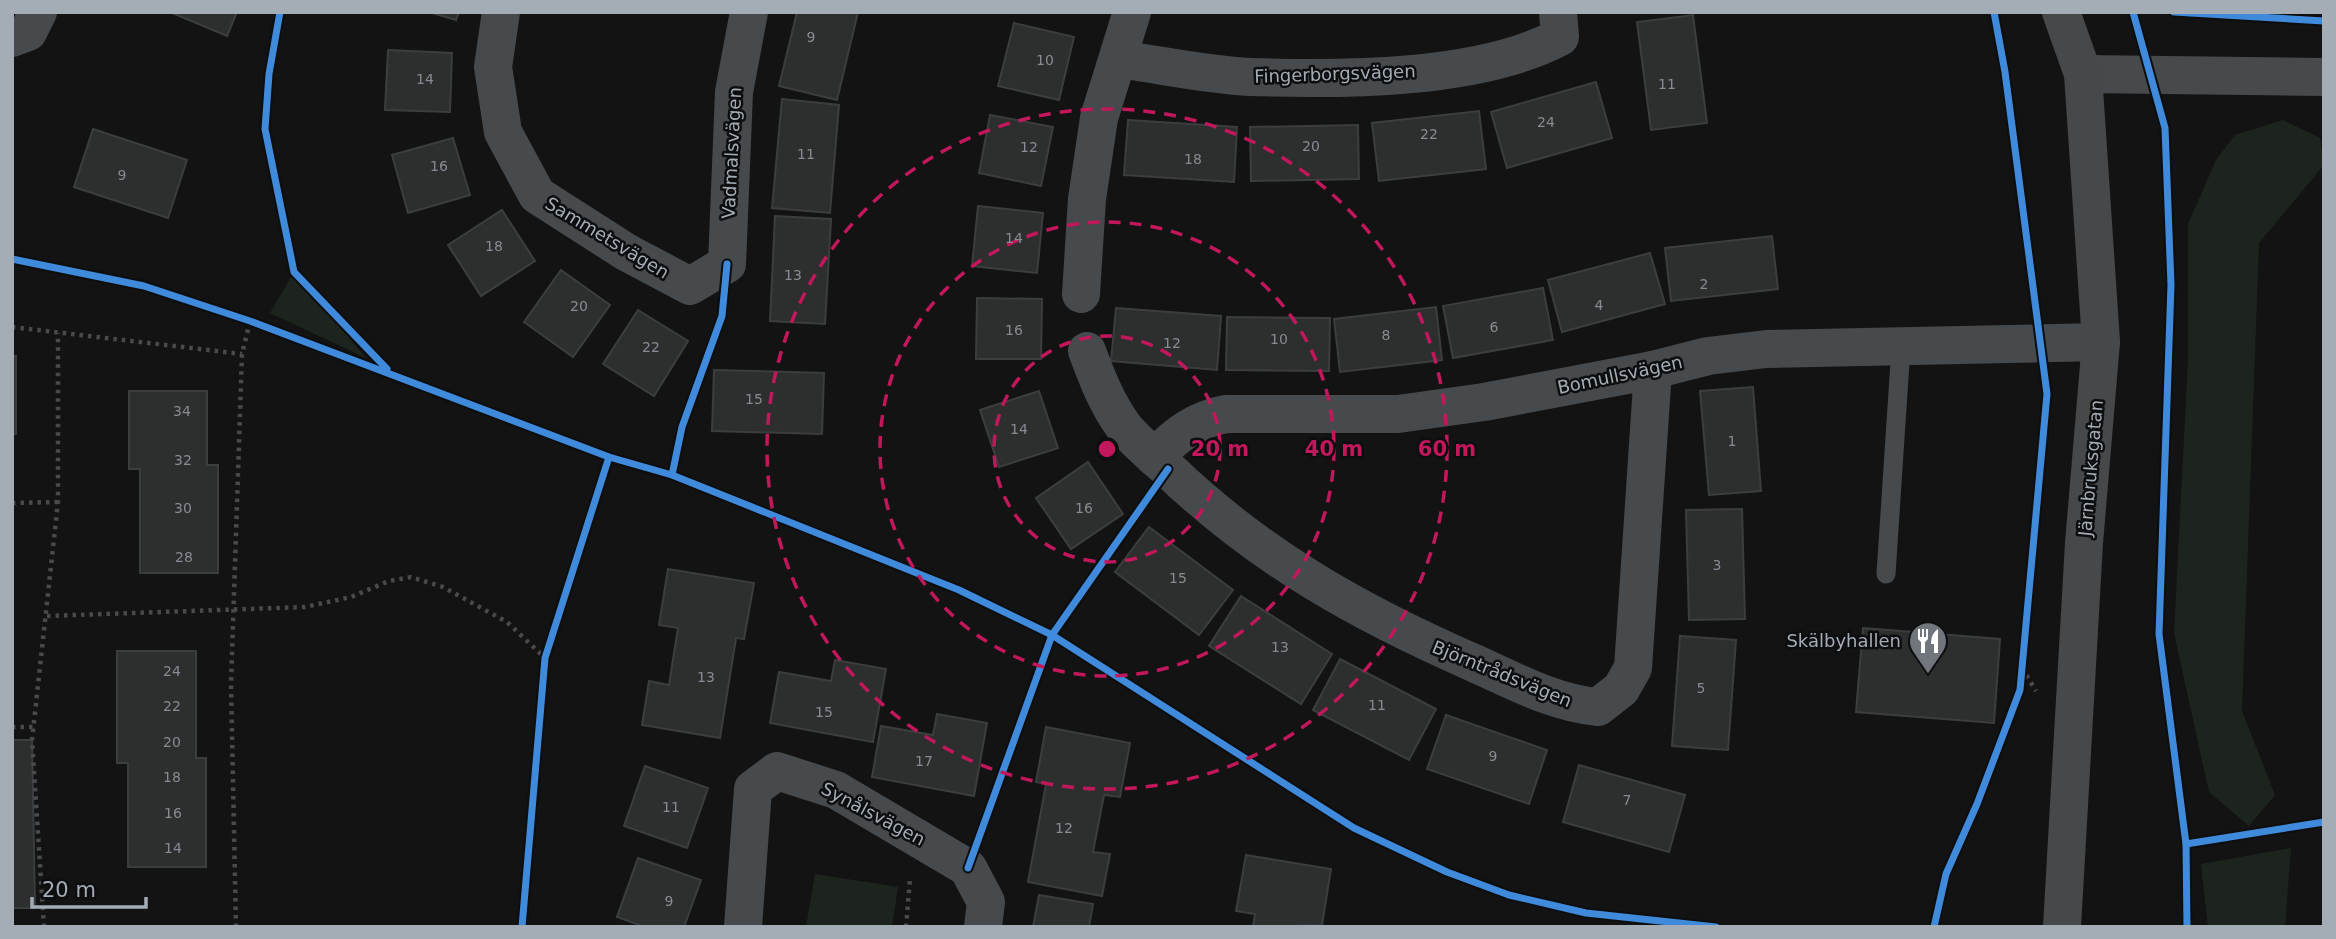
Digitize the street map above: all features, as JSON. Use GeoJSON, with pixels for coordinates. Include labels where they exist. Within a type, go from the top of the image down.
{"type":"FeatureCollection","features":[{"type":"Feature","properties":{"kind":"street"},"geometry":{"type":"LineString","coordinates":[[12,38],[28,32],[38,12]]}},
{"type":"Feature","properties":{"kind":"street","name":"Sammetsvägen"},"geometry":{"type":"LineString","coordinates":[[501,12],[493,67],[503,132],[537,195],[626,252],[690,286],[700,280]]}},
{"type":"Feature","properties":{"kind":"street","name":"Vadmalsvägen"},"geometry":{"type":"LineString","coordinates":[[700,280],[727,264],[734,92],[749,12]]}},
{"type":"Feature","properties":{"kind":"street"},"geometry":{"type":"LineString","coordinates":[[1082,295],[1087,199],[1098,118],[1132,12]]}},
{"type":"Feature","properties":{"kind":"street","name":"Järnbruksgatan"},"geometry":{"type":"LineString","coordinates":[[2061,12],[2083,74],[2101,342],[2084,543],[2062,927]]}},
{"type":"Feature","properties":{"kind":"street","name":"Fingerborgsvägen"},"geometry":{"type":"LineString","coordinates":[[1118,59],[1249,77],[1375,75],[1463,68],[1553,28]]}},
{"type":"Feature","properties":{"kind":"street"},"geometry":{"type":"LineString","coordinates":[[2083,74],[2324,77]]}},
{"type":"Feature","properties":{"kind":"street","name":"Bomullsvägen"},"geometry":{"type":"LineString","coordinates":[[1154,457],[1182,430],[1201,419],[1226,414],[1398,414],[1484,402],[1653,370],[1708,356],[1766,349],[2101,342]]}},
{"type":"Feature","properties":{"kind":"street"},"geometry":{"type":"LineString","coordinates":[[1087,351],[1100,387],[1125,429],[1154,457]]}},
{"type":"Feature","properties":{"kind":"street","name":"Björntrådsvägen"},"geometry":{"type":"LineString","coordinates":[[1154,457],[1248,538],[1353,607],[1539,692],[1575,705],[1598,707],[1621,689],[1633,668],[1653,370]]}},
{"type":"Feature","properties":{"kind":"street","name":"Synålsvägen"},"geometry":{"type":"LineString","coordinates":[[743,927],[753,789],[777,771],[836,790],[968,868],[984,914]]}},
{"type":"Feature","properties":{"kind":"lane"},"geometry":{"type":"LineString","coordinates":[[1886,574],[1901,347]]}},
{"type":"Feature","properties":{"kind":"path"},"geometry":{"type":"LineString","coordinates":[[236,927],[231,684],[243,354],[250,321],[259,311]]}},
{"type":"Feature","properties":{"kind":"path"},"geometry":{"type":"LineString","coordinates":[[239,317],[261,325]]}},
{"type":"Feature","properties":{"kind":"path"},"geometry":{"type":"LineString","coordinates":[[12,327],[243,354]]}},
{"type":"Feature","properties":{"kind":"path"},"geometry":{"type":"LineString","coordinates":[[44,927],[34,727],[58,502],[58,333]]}},
{"type":"Feature","properties":{"kind":"path"},"geometry":{"type":"LineString","coordinates":[[12,503],[58,502]]}},
{"type":"Feature","properties":{"kind":"path"},"geometry":{"type":"LineString","coordinates":[[47,616],[305,607],[352,597],[389,581],[411,578],[443,587],[507,622],[545,658]]}},
{"type":"Feature","properties":{"kind":"path"},"geometry":{"type":"LineString","coordinates":[[543,671],[549,646]]}},
{"type":"Feature","properties":{"kind":"path"},"geometry":{"type":"LineString","coordinates":[[2021,678],[2023,654]]}},
{"type":"Feature","properties":{"kind":"path"},"geometry":{"type":"LineString","coordinates":[[2022,668],[2037,692],[2035,703]]}},
{"type":"Feature","properties":{"kind":"path"},"geometry":{"type":"LineString","coordinates":[[12,727],[34,727]]}},
{"type":"Feature","properties":{"kind":"path"},"geometry":{"type":"LineString","coordinates":[[906,927],[907,890],[913,866],[929,844]]}},
{"type":"Feature","properties":{"kind":"shaded area"},"geometry":{"type":"Polygon","coordinates":[[[2283,120],[2320,138],[2324,165],[2259,243],[2242,711],[2275,795],[2249,826],[2209,792],[2174,633],[2188,360],[2188,224],[2216,160],[2235,135],[2283,120]]]}},
{"type":"Feature","properties":{"kind":"shaded area"},"geometry":{"type":"Polygon","coordinates":[[[294,272],[366,358],[270,313],[294,272]]]}},
{"type":"Feature","properties":{"kind":"shaded area"},"geometry":{"type":"Polygon","coordinates":[[[2291,848],[2285,927],[2208,927],[2201,864],[2291,848]]]}},
{"type":"Feature","properties":{"kind":"shaded area"},"geometry":{"type":"Polygon","coordinates":[[[815,874],[898,887],[892,927],[806,927],[815,874]]]}},
{"type":"Feature","properties":{"kind":"building"},"geometry":{"type":"Polygon","coordinates":[[[170,12],[237,12],[227,36],[170,12]]]}},
{"type":"Feature","properties":{"kind":"building"},"geometry":{"type":"Polygon","coordinates":[[[429,12],[459,12],[456,20],[429,12]]]}},
{"type":"Feature","properties":{"kind":"building"},"geometry":{"type":"Polygon","coordinates":[[[797,12],[858,12],[837,100],[779,86],[797,12]]]}},
{"type":"Feature","properties":{"kind":"building"},"geometry":{"type":"Polygon","coordinates":[[[1693,15],[1707,123],[1651,130],[1637,22],[1693,15]]]}},
{"type":"Feature","properties":{"kind":"building"},"geometry":{"type":"Polygon","coordinates":[[[1014,23],[1074,37],[1059,100],[998,86],[1014,23]]]}},
{"type":"Feature","properties":{"kind":"building"},"geometry":{"type":"Polygon","coordinates":[[[388,50],[452,53],[450,112],[385,110],[388,50]]]}},
{"type":"Feature","properties":{"kind":"building"},"geometry":{"type":"Polygon","coordinates":[[[1596,82],[1612,138],[1507,168],[1491,112],[1596,82]]]}},
{"type":"Feature","properties":{"kind":"building"},"geometry":{"type":"Polygon","coordinates":[[[782,99],[839,105],[830,213],[772,208],[782,99]]]}},
{"type":"Feature","properties":{"kind":"building"},"geometry":{"type":"Polygon","coordinates":[[[1479,111],[1486,169],[1379,181],[1372,123],[1479,111]]]}},
{"type":"Feature","properties":{"kind":"building"},"geometry":{"type":"Polygon","coordinates":[[[990,115],[1053,127],[1041,186],[979,173],[990,115]]]}},
{"type":"Feature","properties":{"kind":"building"},"geometry":{"type":"Polygon","coordinates":[[[1128,120],[1237,127],[1234,182],[1124,175],[1128,120]]]}},
{"type":"Feature","properties":{"kind":"building"},"geometry":{"type":"Polygon","coordinates":[[[1358,125],[1359,179],[1251,181],[1250,127],[1358,125]]]}},
{"type":"Feature","properties":{"kind":"building"},"geometry":{"type":"Polygon","coordinates":[[[93,129],[187,160],[168,218],[74,187],[93,129]]]}},
{"type":"Feature","properties":{"kind":"building"},"geometry":{"type":"Polygon","coordinates":[[[453,138],[470,195],[408,213],[392,155],[453,138]]]}},
{"type":"Feature","properties":{"kind":"building"},"geometry":{"type":"Polygon","coordinates":[[[978,206],[1043,213],[1037,273],[972,266],[978,206]]]}},
{"type":"Feature","properties":{"kind":"building"},"geometry":{"type":"Polygon","coordinates":[[[502,210],[535,261],[481,296],[448,245],[502,210]]]}},
{"type":"Feature","properties":{"kind":"building"},"geometry":{"type":"Polygon","coordinates":[[[775,216],[831,219],[825,324],[770,321],[775,216]]]}},
{"type":"Feature","properties":{"kind":"building"},"geometry":{"type":"Polygon","coordinates":[[[1772,236],[1778,289],[1671,301],[1665,248],[1772,236]]]}},
{"type":"Feature","properties":{"kind":"building"},"geometry":{"type":"Polygon","coordinates":[[[1650,253],[1665,304],[1562,332],[1548,280],[1650,253]]]}},
{"type":"Feature","properties":{"kind":"building"},"geometry":{"type":"Polygon","coordinates":[[[561,270],[610,305],[573,357],[524,322],[561,270]]]}},
{"type":"Feature","properties":{"kind":"building"},"geometry":{"type":"Polygon","coordinates":[[[1543,288],[1553,340],[1453,358],[1443,306],[1543,288]]]}},
{"type":"Feature","properties":{"kind":"building"},"geometry":{"type":"Polygon","coordinates":[[[977,298],[1042,299],[1041,359],[976,359],[977,298]]]}},
{"type":"Feature","properties":{"kind":"building"},"geometry":{"type":"Polygon","coordinates":[[[1436,307],[1442,360],[1340,372],[1334,319],[1436,307]]]}},
{"type":"Feature","properties":{"kind":"building"},"geometry":{"type":"Polygon","coordinates":[[[1116,308],[1221,316],[1217,370],[1111,361],[1116,308]]]}},
{"type":"Feature","properties":{"kind":"building"},"geometry":{"type":"Polygon","coordinates":[[[638,310],[688,341],[654,396],[603,364],[638,310]]]}},
{"type":"Feature","properties":{"kind":"building"},"geometry":{"type":"Polygon","coordinates":[[[1227,317],[1330,318],[1329,371],[1226,370],[1227,317]]]}},
{"type":"Feature","properties":{"kind":"building"},"geometry":{"type":"Polygon","coordinates":[[[12,356],[16,356],[16,434],[12,434],[12,356]]]}},
{"type":"Feature","properties":{"kind":"building"},"geometry":{"type":"Polygon","coordinates":[[[714,370],[824,373],[822,434],[712,431],[714,370]]]}},
{"type":"Feature","properties":{"kind":"building"},"geometry":{"type":"Polygon","coordinates":[[[1753,387],[1761,491],[1709,495],[1700,391],[1753,387]]]}},
{"type":"Feature","properties":{"kind":"building"},"geometry":{"type":"Polygon","coordinates":[[[129,391],[207,391],[207,465],[218,465],[218,573],[140,573],[140,469],[129,469],[129,391]]]}},
{"type":"Feature","properties":{"kind":"building"},"geometry":{"type":"Polygon","coordinates":[[[1039,391],[1058,448],[999,467],[980,410],[1039,391]]]}},
{"type":"Feature","properties":{"kind":"building"},"geometry":{"type":"Polygon","coordinates":[[[1088,462],[1123,514],[1071,549],[1036,498],[1088,462]]]}},
{"type":"Feature","properties":{"kind":"building"},"geometry":{"type":"Polygon","coordinates":[[[1742,509],[1745,619],[1689,620],[1686,510],[1742,509]]]}},
{"type":"Feature","properties":{"kind":"building"},"geometry":{"type":"Polygon","coordinates":[[[1149,527],[1233,590],[1199,635],[1115,572],[1149,527]]]}},
{"type":"Feature","properties":{"kind":"building"},"geometry":{"type":"Polygon","coordinates":[[[668,569],[754,583],[744,639],[736,638],[720,738],[642,725],[649,681],[669,685],[678,628],[659,625],[668,569]]]}},
{"type":"Feature","properties":{"kind":"building"},"geometry":{"type":"Polygon","coordinates":[[[1241,596],[1332,654],[1301,704],[1209,646],[1241,596]]]}},
{"type":"Feature","properties":{"kind":"building","name":"Skälbyhallen"},"geometry":{"type":"Polygon","coordinates":[[[1863,628],[2000,639],[1994,723],[1856,712],[1863,628]]]}},
{"type":"Feature","properties":{"kind":"building"},"geometry":{"type":"Polygon","coordinates":[[[1680,636],[1736,640],[1728,750],[1672,746],[1680,636]]]}},
{"type":"Feature","properties":{"kind":"building"},"geometry":{"type":"Polygon","coordinates":[[[117,651],[196,651],[196,758],[206,758],[206,867],[128,867],[128,763],[117,763],[117,651]]]}},
{"type":"Feature","properties":{"kind":"building"},"geometry":{"type":"Polygon","coordinates":[[[1340,659],[1436,709],[1409,760],[1313,710],[1340,659]]]}},
{"type":"Feature","properties":{"kind":"building"},"geometry":{"type":"Polygon","coordinates":[[[835,660],[886,669],[873,742],[770,723],[779,672],[831,681],[835,660]]]}},
{"type":"Feature","properties":{"kind":"building"},"geometry":{"type":"Polygon","coordinates":[[[937,714],[987,723],[974,796],[872,777],[881,726],[933,735],[937,714]]]}},
{"type":"Feature","properties":{"kind":"building"},"geometry":{"type":"Polygon","coordinates":[[[1446,715],[1547,750],[1529,804],[1427,769],[1446,715]]]}},
{"type":"Feature","properties":{"kind":"building"},"geometry":{"type":"Polygon","coordinates":[[[1046,727],[1130,743],[1120,797],[1104,795],[1093,852],[1110,854],[1102,896],[1028,882],[1046,784],[1036,782],[1046,727]]]}},
{"type":"Feature","properties":{"kind":"building"},"geometry":{"type":"Polygon","coordinates":[[[12,740],[32,740],[35,908],[12,908],[12,740]]]}},
{"type":"Feature","properties":{"kind":"building"},"geometry":{"type":"Polygon","coordinates":[[[1579,765],[1685,795],[1669,852],[1563,822],[1579,765]]]}},
{"type":"Feature","properties":{"kind":"building"},"geometry":{"type":"Polygon","coordinates":[[[645,766],[708,788],[687,848],[624,826],[645,766]]]}},
{"type":"Feature","properties":{"kind":"building"},"geometry":{"type":"Polygon","coordinates":[[[1246,855],[1331,869],[1322,925],[1253,927],[1255,914],[1236,911],[1246,855]]]}},
{"type":"Feature","properties":{"kind":"building"},"geometry":{"type":"Polygon","coordinates":[[[638,858],[701,880],[684,927],[645,927],[617,917],[638,858]]]}},
{"type":"Feature","properties":{"kind":"building"},"geometry":{"type":"Polygon","coordinates":[[[1039,895],[1093,904],[1089,927],[1033,927],[1039,895]]]}},
{"type":"Feature","properties":{"kind":"cycle path"},"geometry":{"type":"LineString","coordinates":[[280,12],[269,74],[265,129],[294,272],[387,369]]}},
{"type":"Feature","properties":{"kind":"cycle path"},"geometry":{"type":"LineString","coordinates":[[1934,927],[1946,874],[1977,804],[2020,690],[2047,394],[2005,72],[1994,12]]}},
{"type":"Feature","properties":{"kind":"cycle path"},"geometry":{"type":"LineString","coordinates":[[2133,12],[2165,128],[2171,285],[2159,634],[2186,844],[2187,927]]}},
{"type":"Feature","properties":{"kind":"cycle path"},"geometry":{"type":"LineString","coordinates":[[2174,12],[2324,21]]}},
{"type":"Feature","properties":{"kind":"cycle path"},"geometry":{"type":"LineString","coordinates":[[12,259],[144,286],[250,321],[609,457],[672,475],[959,590],[1052,635],[1354,828],[1447,872],[1509,895],[1586,913],[1716,927]]}},
{"type":"Feature","properties":{"kind":"cycle path"},"geometry":{"type":"LineString","coordinates":[[672,475],[682,427],[722,316],[727,264]]}},
{"type":"Feature","properties":{"kind":"cycle path"},"geometry":{"type":"LineString","coordinates":[[522,927],[545,658],[609,457]]}},
{"type":"Feature","properties":{"kind":"cycle path"},"geometry":{"type":"LineString","coordinates":[[968,868],[1052,635],[1168,469]]}},
{"type":"Feature","properties":{"kind":"cycle path"},"geometry":{"type":"LineString","coordinates":[[2186,844],[2324,822]]}},
{"type":"Feature","properties":{"kind":"place","name":"Skälbyhallen"},"geometry":{"type":"Point","coordinates":[1928,675]}}]}
